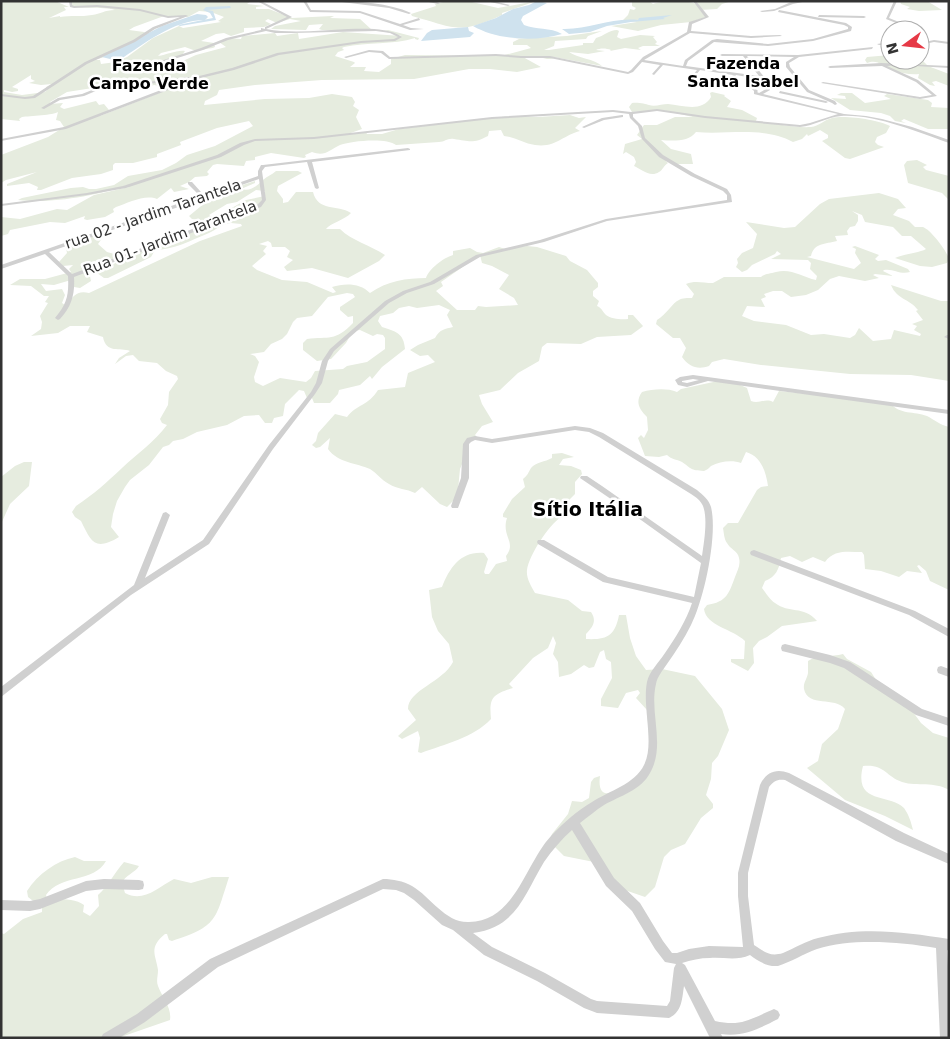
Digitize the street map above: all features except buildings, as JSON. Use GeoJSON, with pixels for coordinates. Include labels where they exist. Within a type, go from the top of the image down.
{"type":"FeatureCollection","features":[{"type":"Feature","properties":{"kind":"street"},"geometry":{"type":"LineString","coordinates":[[1,95],[25,98],[34,97],[91,60],[134,41],[154,28],[186,16],[168,17],[140,10],[97,6],[74,7],[71,6],[70,1]]}},
{"type":"Feature","properties":{"kind":"street"},"geometry":{"type":"LineString","coordinates":[[141,68],[202,49],[216,42],[267,29],[288,20],[290,16],[258,1]]}},
{"type":"Feature","properties":{"kind":"street"},"geometry":{"type":"LineString","coordinates":[[304,1],[311,11],[357,12],[422,30]]}},
{"type":"Feature","properties":{"kind":"street"},"geometry":{"type":"LineString","coordinates":[[335,1],[390,7],[409,13]]}},
{"type":"Feature","properties":{"kind":"street"},"geometry":{"type":"LineString","coordinates":[[357,12],[373,1]]}},
{"type":"Feature","properties":{"kind":"street"},"geometry":{"type":"LineString","coordinates":[[425,1],[438,3]]}},
{"type":"Feature","properties":{"kind":"street"},"geometry":{"type":"LineString","coordinates":[[487,1],[508,5]]}},
{"type":"Feature","properties":{"kind":"street"},"geometry":{"type":"LineString","coordinates":[[689,32],[690,24],[707,17],[694,1]]}},
{"type":"Feature","properties":{"kind":"street"},"geometry":{"type":"LineString","coordinates":[[776,10],[792,2],[806,1]]}},
{"type":"Feature","properties":{"kind":"street"},"geometry":{"type":"LineString","coordinates":[[892,20],[887,18],[896,1]]}},
{"type":"Feature","properties":{"kind":"street"},"geometry":{"type":"LineString","coordinates":[[684,66],[686,61],[711,42],[725,40],[745,44],[768,45],[813,40],[850,30],[851,28],[845,24],[776,10],[762,11]]}},
{"type":"Feature","properties":{"kind":"street"},"geometry":{"type":"LineString","coordinates":[[808,17],[834,15],[864,17]]}},
{"type":"Feature","properties":{"kind":"street"},"geometry":{"type":"LineString","coordinates":[[401,25],[419,19]]}},
{"type":"Feature","properties":{"kind":"street"},"geometry":{"type":"LineString","coordinates":[[1,140],[65,128],[202,77],[282,53],[311,51],[361,42],[396,40],[400,37],[392,33],[347,30],[292,33],[267,29]]}},
{"type":"Feature","properties":{"kind":"street"},"geometry":{"type":"LineString","coordinates":[[346,57],[369,51],[382,52],[389,58],[496,55],[521,57],[550,56],[605,70],[626,73],[632,71],[641,61],[689,32],[751,37],[780,36]]}},
{"type":"Feature","properties":{"kind":"street"},"geometry":{"type":"LineString","coordinates":[[930,42],[949,43]]}},
{"type":"Feature","properties":{"kind":"street"},"geometry":{"type":"LineString","coordinates":[[722,55],[798,56],[872,48]]}},
{"type":"Feature","properties":{"kind":"street"},"geometry":{"type":"LineString","coordinates":[[745,56],[769,87],[761,94]]}},
{"type":"Feature","properties":{"kind":"street"},"geometry":{"type":"LineString","coordinates":[[780,92],[836,103],[808,90],[788,67],[787,63],[798,56]]}},
{"type":"Feature","properties":{"kind":"street"},"geometry":{"type":"LineString","coordinates":[[641,61],[761,77]]}},
{"type":"Feature","properties":{"kind":"street"},"geometry":{"type":"LineString","coordinates":[[720,72],[723,63]]}},
{"type":"Feature","properties":{"kind":"street"},"geometry":{"type":"LineString","coordinates":[[654,74],[662,64]]}},
{"type":"Feature","properties":{"kind":"street"},"geometry":{"type":"LineString","coordinates":[[830,67],[880,64]]}},
{"type":"Feature","properties":{"kind":"street"},"geometry":{"type":"LineString","coordinates":[[930,65],[949,67]]}},
{"type":"Feature","properties":{"kind":"street"},"geometry":{"type":"LineString","coordinates":[[691,80],[699,69]]}},
{"type":"Feature","properties":{"kind":"street"},"geometry":{"type":"LineString","coordinates":[[823,83],[920,98],[935,96],[917,81],[894,70]]}},
{"type":"Feature","properties":{"kind":"street"},"geometry":{"type":"LineString","coordinates":[[728,86],[735,74]]}},
{"type":"Feature","properties":{"kind":"street"},"geometry":{"type":"LineString","coordinates":[[44,108],[59,99],[83,95],[97,88],[202,77]]}},
{"type":"Feature","properties":{"kind":"street"},"geometry":{"type":"LineString","coordinates":[[761,77],[761,82],[753,88],[761,94],[838,116]]}},
{"type":"Feature","properties":{"kind":"street"},"geometry":{"type":"LineString","coordinates":[[761,94],[923,132],[949,142]]}},
{"type":"Feature","properties":{"kind":"street"},"geometry":{"type":"LineString","coordinates":[[584,127],[603,119],[649,110],[705,118],[800,126],[813,125],[838,116],[849,115]]}},
{"type":"Feature","properties":{"kind":"street"},"geometry":{"type":"LineString","coordinates":[[1,205],[87,194],[124,187],[219,156],[242,144],[255,140],[314,138],[499,118],[613,111],[630,114],[640,126],[644,138],[661,156],[725,190],[729,194],[730,201],[606,220],[542,241],[482,254],[432,283],[405,292],[387,302],[328,355],[316,388],[271,447],[211,537],[199,547],[137,587],[1,692]]}},
{"type":"Feature","properties":{"kind":"street"},"geometry":{"type":"LineString","coordinates":[[317,188],[309,160],[408,148]]}},
{"type":"Feature","properties":{"kind":"street","name":"Rua 01- Jardim Tarantela"},"geometry":{"type":"LineString","coordinates":[[71,276],[259,206],[264,200],[260,178],[261,167],[309,160]]}},
{"type":"Feature","properties":{"kind":"street","name":"rua 02 - Jardim Tarantela"},"geometry":{"type":"LineString","coordinates":[[1,267],[260,178]]}},
{"type":"Feature","properties":{"kind":"street"},"geometry":{"type":"LineString","coordinates":[[190,183],[199,193],[199,198]]}},
{"type":"Feature","properties":{"kind":"street"},"geometry":{"type":"LineString","coordinates":[[46,252],[71,276],[72,291],[70,302],[58,318]]}},
{"type":"Feature","properties":{"kind":"street"},"geometry":{"type":"LineString","coordinates":[[706,380],[949,412]]}},
{"type":"Feature","properties":{"kind":"street"},"geometry":{"type":"LineString","coordinates":[[455,506],[465,478],[466,444],[469,440],[475,438],[492,442],[542,432],[584,428],[596,432],[694,492],[705,503],[708,513],[701,589],[697,601],[680,637],[652,680],[649,699],[652,748],[648,769],[637,780],[595,805],[552,843],[541,857],[513,908],[496,921],[477,928],[456,927]]}},
{"type":"Feature","properties":{"kind":"street"},"geometry":{"type":"LineString","coordinates":[[584,478],[617,498],[704,561]]}},
{"type":"Feature","properties":{"kind":"street"},"geometry":{"type":"LineString","coordinates":[[137,587],[166,515]]}},
{"type":"Feature","properties":{"kind":"street"},"geometry":{"type":"LineString","coordinates":[[541,542],[606,580],[697,601]]}},
{"type":"Feature","properties":{"kind":"street"},"geometry":{"type":"LineString","coordinates":[[754,553],[912,613],[949,633]]}},
{"type":"Feature","properties":{"kind":"street"},"geometry":{"type":"LineString","coordinates":[[785,648],[847,665],[919,712],[949,722]]}},
{"type":"Feature","properties":{"kind":"street"},"geometry":{"type":"LineString","coordinates":[[679,964],[709,952],[747,952],[749,948],[743,896],[743,873],[765,785],[773,776],[782,774],[893,833],[949,859]]}},
{"type":"Feature","properties":{"kind":"street"},"geometry":{"type":"LineString","coordinates":[[574,823],[610,882],[636,907],[659,945],[669,958],[679,964],[717,1038]]}},
{"type":"Feature","properties":{"kind":"street"},"geometry":{"type":"LineString","coordinates":[[107,1038],[141,1018],[220,959],[383,884],[406,887],[488,950],[541,976],[588,1004],[597,1007],[669,1012],[676,1004],[679,964]]}},
{"type":"Feature","properties":{"kind":"street"},"geometry":{"type":"LineString","coordinates":[[1,905],[30,906],[40,904],[69,892],[95,885],[139,885]]}},
{"type":"Feature","properties":{"kind":"street"},"geometry":{"type":"LineString","coordinates":[[749,948],[773,961],[780,960],[817,944],[852,937],[896,936],[945,945],[946,1038]]}},
{"type":"Feature","properties":{"kind":"street"},"geometry":{"type":"LineString","coordinates":[[710,1026],[734,1031],[742,1030],[774,1016]]}},
{"type":"Feature","properties":{"kind":"shaded area"},"geometry":{"type":"Polygon","coordinates":[[[1,1],[55,1],[69,7],[64,7],[66,10],[49,18],[88,16],[115,10],[74,6],[70,5],[70,1],[251,1],[247,4],[264,6],[256,7],[256,9],[269,9],[292,18],[334,16],[330,18],[360,19],[372,30],[319,29],[323,24],[309,25],[306,30],[271,29],[275,26],[301,21],[290,19],[277,23],[268,19],[265,21],[271,24],[264,27],[244,28],[244,32],[231,36],[224,33],[216,34],[201,41],[214,43],[215,47],[213,48],[196,51],[185,47],[161,53],[158,56],[185,51],[182,55],[129,69],[130,72],[174,65],[196,55],[226,47],[219,42],[228,38],[241,39],[242,36],[275,33],[277,36],[298,33],[299,39],[343,32],[402,36],[383,31],[388,30],[419,38],[418,40],[415,38],[398,42],[344,47],[342,48],[344,50],[338,52],[335,56],[355,63],[350,67],[366,67],[364,71],[379,72],[391,64],[391,59],[405,55],[501,56],[531,48],[527,45],[513,45],[513,42],[519,39],[512,39],[567,36],[602,31],[588,36],[586,39],[555,41],[554,46],[544,50],[549,50],[583,45],[583,43],[593,43],[596,38],[617,30],[619,31],[617,37],[621,39],[640,35],[655,36],[653,37],[657,42],[655,44],[660,46],[643,46],[638,48],[641,50],[625,48],[610,51],[601,49],[596,50],[605,51],[588,54],[569,52],[602,66],[554,57],[550,58],[555,59],[523,57],[541,67],[517,72],[469,69],[414,79],[322,80],[219,90],[217,95],[205,101],[204,105],[265,99],[309,98],[332,94],[352,97],[355,102],[353,106],[359,110],[356,117],[362,129],[345,135],[366,132],[367,134],[382,134],[399,129],[511,116],[570,115],[579,118],[586,117],[575,128],[580,131],[548,145],[531,144],[504,136],[501,130],[489,131],[488,136],[475,141],[452,139],[441,142],[396,145],[377,140],[359,141],[340,145],[320,154],[312,152],[305,155],[306,157],[304,158],[271,153],[255,157],[255,160],[246,161],[244,166],[213,165],[207,172],[209,174],[207,176],[195,177],[180,186],[189,189],[174,192],[171,188],[157,199],[142,198],[131,201],[116,207],[113,209],[114,212],[105,217],[87,220],[84,219],[85,216],[65,223],[50,222],[10,230],[8,234],[1,236],[1,217],[20,219],[57,209],[67,210],[94,195],[129,187],[127,185],[88,196],[58,200],[18,200],[22,198],[71,188],[96,189],[114,185],[128,176],[162,170],[187,155],[215,146],[253,126],[249,121],[217,128],[180,142],[181,145],[157,154],[157,157],[133,163],[115,163],[113,170],[101,174],[72,178],[37,190],[38,187],[29,183],[7,186],[7,184],[37,172],[1,183],[1,155],[48,137],[64,127],[60,121],[56,120],[58,112],[22,117],[19,119],[20,121],[1,119],[1,1]],[[199,11],[188,17],[164,16],[134,27],[129,30],[144,32],[148,35],[125,50],[95,60],[100,60],[101,64],[116,62],[127,57],[153,38],[179,26],[183,28],[221,22],[218,21],[224,17],[211,12],[199,11]],[[31,75],[12,87],[18,89],[18,91],[4,90],[4,92],[22,95],[45,92],[47,90],[46,87],[52,84],[29,83],[35,81],[31,79],[31,75]],[[154,85],[135,91],[133,86],[116,89],[99,87],[67,92],[50,102],[50,104],[63,103],[60,107],[64,109],[96,101],[99,105],[104,104],[109,110],[100,116],[172,88],[154,85]]]}},
{"type":"Feature","properties":{"kind":"shaded area"},"geometry":{"type":"Polygon","coordinates":[[[447,1],[472,2],[498,8],[536,1],[476,25],[457,28],[412,16],[411,14],[447,1]]]}},
{"type":"Feature","properties":{"kind":"shaded area"},"geometry":{"type":"Polygon","coordinates":[[[632,1],[649,1],[653,4],[683,1],[699,5],[696,1],[732,1],[722,4],[717,9],[700,10],[706,17],[691,22],[661,25],[638,31],[611,26],[637,22],[623,20],[628,15],[630,9],[634,10],[636,8],[632,6],[632,1]]]}},
{"type":"Feature","properties":{"kind":"shaded area"},"geometry":{"type":"Polygon","coordinates":[[[900,1],[927,1],[942,10],[919,11],[907,9],[910,7],[901,4],[900,1]]]}},
{"type":"Feature","properties":{"kind":"shaded area"},"geometry":{"type":"Polygon","coordinates":[[[880,56],[880,64],[867,63],[865,60],[867,57],[880,56]]]}},
{"type":"Feature","properties":{"kind":"shaded area"},"geometry":{"type":"Polygon","coordinates":[[[930,67],[949,74],[949,86],[936,81],[932,82],[935,86],[930,85],[918,78],[919,74],[892,70],[930,70],[930,67]]]}},
{"type":"Feature","properties":{"kind":"shaded area"},"geometry":{"type":"Polygon","coordinates":[[[712,92],[725,95],[731,101],[727,107],[742,110],[757,118],[756,121],[811,127],[832,118],[845,117],[870,120],[890,126],[886,133],[877,137],[875,142],[884,147],[850,159],[845,158],[822,141],[828,138],[828,135],[820,130],[808,136],[807,134],[802,139],[793,142],[770,134],[746,132],[696,132],[685,139],[676,141],[661,140],[671,149],[691,154],[693,164],[675,164],[665,160],[668,163],[656,174],[646,172],[634,166],[636,162],[634,157],[626,152],[623,154],[625,144],[642,139],[637,135],[644,125],[657,125],[675,117],[693,117],[662,110],[632,112],[629,107],[632,103],[654,106],[668,104],[697,107],[707,102],[712,92]]]}},
{"type":"Feature","properties":{"kind":"shaded area"},"geometry":{"type":"Polygon","coordinates":[[[852,93],[865,103],[891,99],[884,96],[887,94],[928,100],[932,103],[931,107],[949,108],[949,129],[928,129],[904,119],[901,121],[906,123],[895,121],[890,116],[881,113],[850,110],[831,98],[846,99],[845,96],[837,95],[852,93]]]}},
{"type":"Feature","properties":{"kind":"shaded area"},"geometry":{"type":"Polygon","coordinates":[[[917,160],[927,165],[923,167],[926,170],[949,176],[949,200],[942,193],[908,183],[904,165],[907,161],[917,160]]]}},
{"type":"Feature","properties":{"kind":"shaded area"},"geometry":{"type":"Polygon","coordinates":[[[276,171],[298,171],[302,173],[278,186],[277,191],[283,199],[283,203],[288,202],[296,192],[313,192],[315,198],[324,205],[351,213],[326,229],[340,229],[350,237],[385,255],[379,261],[348,278],[312,268],[287,271],[284,267],[293,260],[287,257],[290,251],[285,247],[272,247],[268,241],[259,244],[267,246],[263,251],[266,254],[252,266],[257,270],[282,280],[307,282],[333,293],[336,292],[332,287],[347,285],[362,287],[370,293],[397,281],[426,278],[437,264],[453,255],[453,251],[470,248],[483,253],[499,247],[505,249],[527,246],[537,247],[566,256],[570,261],[587,270],[598,283],[598,287],[593,291],[593,296],[599,301],[597,306],[606,315],[614,318],[628,319],[628,315],[633,315],[643,326],[631,335],[597,337],[581,344],[547,343],[542,347],[539,361],[518,373],[500,390],[479,395],[493,422],[482,426],[475,435],[477,437],[468,443],[468,450],[460,469],[458,490],[454,500],[447,507],[440,504],[422,487],[415,493],[395,487],[370,469],[337,457],[328,449],[330,438],[320,447],[316,448],[312,445],[316,441],[318,433],[335,414],[347,417],[370,399],[378,390],[405,387],[408,373],[435,362],[428,355],[420,356],[410,350],[435,338],[443,330],[453,327],[447,315],[450,310],[439,305],[399,308],[393,313],[380,316],[378,321],[382,327],[401,336],[405,349],[382,367],[372,379],[370,376],[360,385],[339,390],[330,403],[314,403],[312,398],[307,398],[304,391],[299,390],[285,404],[283,416],[274,418],[272,423],[265,423],[259,415],[244,416],[227,425],[197,432],[183,439],[173,441],[163,447],[149,465],[130,480],[117,501],[111,527],[119,537],[104,544],[94,542],[81,521],[72,512],[76,506],[100,488],[151,442],[167,425],[162,423],[160,419],[168,405],[169,392],[178,379],[177,376],[166,371],[157,363],[139,361],[133,355],[126,356],[115,364],[119,358],[130,351],[110,348],[103,337],[87,332],[90,326],[70,326],[58,333],[31,336],[41,329],[42,322],[40,316],[48,303],[45,302],[49,296],[44,296],[31,286],[10,285],[20,279],[45,279],[71,272],[69,269],[73,265],[63,266],[59,262],[67,253],[66,248],[69,244],[96,235],[103,237],[98,244],[107,252],[118,255],[143,249],[151,241],[204,227],[210,221],[192,219],[189,216],[206,202],[222,199],[221,192],[255,181],[255,183],[241,189],[250,189],[276,171]],[[256,190],[237,202],[227,204],[209,215],[216,217],[224,216],[229,213],[228,210],[246,200],[265,196],[265,191],[256,190]],[[231,223],[182,244],[162,250],[155,250],[151,257],[108,278],[104,278],[97,273],[114,264],[119,259],[86,272],[90,276],[91,281],[80,288],[74,287],[71,280],[54,285],[41,284],[46,291],[62,289],[65,295],[62,303],[65,305],[78,293],[89,293],[200,241],[242,226],[241,224],[231,223]],[[480,255],[441,282],[443,286],[436,291],[457,310],[475,310],[478,306],[518,305],[514,298],[499,289],[509,275],[482,263],[480,255]],[[347,293],[328,297],[312,316],[297,318],[282,339],[271,344],[264,352],[250,354],[255,356],[259,362],[254,377],[255,382],[263,386],[280,378],[306,382],[315,371],[343,369],[347,366],[367,362],[385,349],[385,338],[383,335],[377,334],[373,336],[360,330],[353,331],[346,343],[331,359],[317,361],[303,350],[303,343],[307,339],[336,336],[353,323],[353,316],[348,317],[340,310],[340,307],[355,297],[353,294],[347,293]]]}},
{"type":"Feature","properties":{"kind":"shaded area"},"geometry":{"type":"Polygon","coordinates":[[[879,193],[898,199],[906,208],[898,209],[893,215],[909,221],[915,227],[923,227],[930,232],[948,255],[947,263],[932,267],[920,266],[895,258],[926,249],[911,236],[902,236],[893,227],[865,222],[862,215],[852,211],[858,215],[858,221],[855,226],[850,227],[847,231],[848,235],[835,236],[837,241],[817,246],[811,256],[807,257],[854,269],[861,263],[855,253],[856,249],[852,247],[855,246],[879,255],[875,259],[878,261],[886,260],[908,269],[910,272],[903,273],[884,270],[893,276],[875,274],[873,275],[879,278],[865,281],[839,276],[830,279],[818,290],[806,295],[791,297],[782,291],[773,291],[764,294],[766,297],[761,299],[765,307],[747,306],[742,316],[754,321],[786,325],[811,335],[824,334],[850,338],[855,335],[859,328],[873,341],[891,339],[894,330],[920,336],[921,334],[914,330],[917,326],[912,324],[923,320],[916,311],[918,310],[911,303],[896,294],[891,285],[941,301],[949,301],[949,381],[911,375],[850,374],[761,365],[724,359],[712,362],[709,366],[697,368],[682,357],[686,348],[680,338],[673,338],[656,324],[657,320],[677,301],[683,298],[692,298],[694,294],[686,284],[689,283],[713,283],[724,277],[761,277],[781,271],[792,272],[816,280],[817,276],[810,269],[811,263],[808,260],[771,259],[781,254],[777,251],[775,254],[742,272],[736,267],[737,259],[742,253],[753,248],[757,234],[746,222],[784,228],[795,227],[820,204],[829,199],[879,193]]]}},
{"type":"Feature","properties":{"kind":"shaded area"},"geometry":{"type":"Polygon","coordinates":[[[718,381],[738,384],[747,388],[751,401],[754,402],[773,402],[779,391],[890,403],[898,409],[922,414],[949,427],[949,590],[930,581],[926,571],[919,565],[917,566],[922,573],[907,571],[899,577],[881,571],[865,569],[862,552],[837,553],[825,562],[813,557],[802,562],[790,556],[781,558],[776,572],[765,581],[762,588],[771,600],[780,606],[806,613],[817,621],[782,626],[759,641],[753,648],[754,663],[748,671],[731,662],[731,659],[744,659],[745,641],[715,623],[706,615],[704,609],[707,605],[714,604],[723,599],[731,588],[739,561],[737,554],[726,541],[723,528],[728,523],[738,523],[757,490],[768,486],[762,465],[755,457],[746,452],[741,463],[718,463],[704,471],[694,470],[667,455],[659,457],[645,456],[638,438],[641,435],[644,438],[648,430],[647,417],[638,402],[642,392],[660,389],[677,392],[681,389],[718,381]]]}},
{"type":"Feature","properties":{"kind":"shaded area"},"geometry":{"type":"Polygon","coordinates":[[[562,453],[574,457],[563,459],[559,465],[571,466],[581,470],[582,474],[575,482],[575,494],[564,505],[559,515],[561,517],[540,541],[531,557],[527,576],[535,593],[568,600],[582,611],[591,612],[594,621],[586,634],[586,639],[599,639],[609,635],[615,628],[619,615],[626,615],[630,638],[636,656],[646,670],[662,669],[695,676],[722,709],[729,730],[718,756],[712,763],[711,779],[706,795],[713,804],[713,808],[701,818],[685,844],[671,850],[664,857],[655,887],[645,897],[619,888],[599,863],[564,856],[550,839],[568,814],[572,801],[582,802],[589,798],[591,782],[594,778],[600,776],[600,787],[603,792],[609,793],[625,787],[646,772],[650,751],[647,710],[636,698],[640,693],[638,690],[626,693],[618,708],[601,706],[601,699],[612,678],[611,662],[606,659],[604,650],[600,652],[594,667],[589,668],[584,665],[571,674],[559,677],[558,662],[553,654],[556,643],[553,636],[548,648],[533,658],[509,684],[513,688],[500,692],[493,698],[491,719],[484,726],[458,740],[421,753],[418,752],[420,738],[418,731],[402,739],[398,736],[416,720],[408,709],[414,696],[442,675],[453,662],[449,644],[438,631],[432,617],[429,590],[442,587],[457,562],[469,555],[484,553],[488,559],[485,574],[489,574],[496,564],[507,561],[506,556],[510,543],[506,530],[507,518],[503,517],[503,514],[512,499],[525,487],[523,479],[531,468],[535,464],[552,458],[552,454],[562,453]]]}},
{"type":"Feature","properties":{"kind":"shaded area"},"geometry":{"type":"Polygon","coordinates":[[[24,462],[32,462],[29,486],[10,504],[1,524],[1,477],[15,466],[24,462]]]}},
{"type":"Feature","properties":{"kind":"shaded area"},"geometry":{"type":"Polygon","coordinates":[[[843,654],[847,659],[871,672],[880,686],[902,697],[921,723],[933,733],[949,738],[949,790],[938,786],[902,782],[881,769],[863,766],[861,778],[863,787],[874,796],[898,803],[904,808],[913,830],[885,816],[845,800],[807,768],[818,761],[822,744],[838,729],[845,709],[841,705],[816,700],[806,695],[804,687],[808,673],[808,661],[843,654]]]}},
{"type":"Feature","properties":{"kind":"shaded area"},"geometry":{"type":"Polygon","coordinates":[[[75,857],[84,861],[106,861],[94,873],[52,888],[46,895],[47,899],[76,901],[84,905],[83,912],[90,916],[99,906],[98,895],[124,862],[139,866],[122,883],[125,893],[132,896],[150,893],[174,879],[191,883],[212,877],[229,877],[217,912],[207,925],[198,931],[172,941],[165,934],[156,943],[154,952],[158,970],[157,984],[168,1007],[170,1020],[118,1038],[1,1038],[1,933],[4,934],[23,919],[42,912],[42,908],[28,897],[27,891],[36,879],[48,869],[75,857]]]}},
{"type":"Feature","properties":{"kind":"water"},"geometry":{"type":"Polygon","coordinates":[[[537,1],[547,3],[523,16],[521,20],[524,25],[553,30],[562,34],[540,38],[516,38],[493,34],[473,26],[496,18],[513,9],[537,1]]]}},
{"type":"Feature","properties":{"kind":"water"},"geometry":{"type":"Polygon","coordinates":[[[197,14],[208,17],[205,20],[193,21],[170,28],[118,61],[102,57],[162,26],[197,14]]]}},
{"type":"Feature","properties":{"kind":"water"},"geometry":{"type":"Polygon","coordinates":[[[672,15],[663,18],[665,19],[607,26],[590,32],[569,34],[562,29],[581,28],[619,20],[638,20],[639,18],[672,15]]]}},
{"type":"Feature","properties":{"kind":"water"},"geometry":{"type":"Polygon","coordinates":[[[468,27],[469,31],[474,33],[470,37],[421,41],[432,30],[468,27]]]}},
{"type":"Feature","properties":{"kind":"waterway"},"geometry":{"type":"LineString","coordinates":[[180,25],[215,19],[212,12],[205,10],[207,8],[230,7]]}},
{"type":"Feature","properties":{"kind":"district","name":"Fazenda Santa Isabel"},"geometry":{"type":"Point","coordinates":[743,72]}},
{"type":"Feature","properties":{"kind":"district","name":"Fazenda Campo Verde"},"geometry":{"type":"Point","coordinates":[149,74]}},
{"type":"Feature","properties":{"kind":"district","name":"Sítio Itália"},"geometry":{"type":"Point","coordinates":[588,509]}}]}
